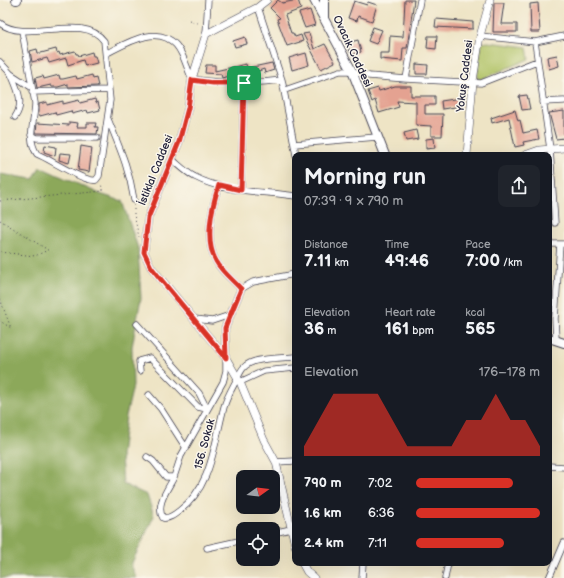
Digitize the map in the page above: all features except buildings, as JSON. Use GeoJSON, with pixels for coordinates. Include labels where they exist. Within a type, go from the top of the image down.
{"type":"FeatureCollection","features":[{"type":"Feature","properties":{"kind":"main road"},"geometry":{"type":"LineString","coordinates":[[314,0],[324,18]]}},
{"type":"Feature","properties":{"kind":"main road","name":"Ovacık Caddesi"},"geometry":{"type":"LineString","coordinates":[[324,0],[324,18],[352,71],[377,137],[384,152]]}},
{"type":"Feature","properties":{"kind":"street"},"geometry":{"type":"LineString","coordinates":[[206,34],[208,0]]}},
{"type":"Feature","properties":{"kind":"street"},"geometry":{"type":"LineString","coordinates":[[206,34],[258,8],[267,0]]}},
{"type":"Feature","properties":{"kind":"street"},"geometry":{"type":"LineString","coordinates":[[406,79],[420,0]]}},
{"type":"Feature","properties":{"kind":"street","name":"Yokuş Caddesi"},"geometry":{"type":"LineString","coordinates":[[467,152],[473,81],[480,36],[490,0]]}},
{"type":"Feature","properties":{"kind":"street"},"geometry":{"type":"LineString","coordinates":[[258,8],[285,90],[296,152]]}},
{"type":"Feature","properties":{"kind":"street"},"geometry":{"type":"LineString","coordinates":[[0,23],[4,26],[22,31],[56,29],[86,30],[100,35],[104,41],[107,52],[109,90],[107,118],[99,176],[96,180],[93,181],[83,178],[37,154],[30,140],[35,115],[22,31]]}},
{"type":"Feature","properties":{"kind":"street","name":"İstiklal Caddesi"},"geometry":{"type":"LineString","coordinates":[[206,34],[192,80],[184,127],[173,160],[148,218],[144,252],[151,267],[226,358],[239,380],[264,440],[276,462],[292,533]]}},
{"type":"Feature","properties":{"kind":"street"},"geometry":{"type":"LineString","coordinates":[[107,52],[134,39],[150,35],[165,37],[177,46],[192,80],[213,83],[244,83],[282,80]]}},
{"type":"Feature","properties":{"kind":"street"},"geometry":{"type":"LineString","coordinates":[[480,36],[535,42],[564,36]]}},
{"type":"Feature","properties":{"kind":"street"},"geometry":{"type":"LineString","coordinates":[[535,42],[550,152]]}},
{"type":"Feature","properties":{"kind":"street"},"geometry":{"type":"LineString","coordinates":[[285,90],[340,71],[352,71],[369,76],[406,79],[473,81],[481,83],[537,61]]}},
{"type":"Feature","properties":{"kind":"street"},"geometry":{"type":"LineString","coordinates":[[0,62],[11,74],[31,90],[109,90]]}},
{"type":"Feature","properties":{"kind":"street"},"geometry":{"type":"LineString","coordinates":[[11,74],[20,102],[19,112],[15,117]]}},
{"type":"Feature","properties":{"kind":"street"},"geometry":{"type":"LineString","coordinates":[[241,190],[244,83]]}},
{"type":"Feature","properties":{"kind":"street"},"geometry":{"type":"LineString","coordinates":[[543,102],[564,101]]}},
{"type":"Feature","properties":{"kind":"street"},"geometry":{"type":"LineString","coordinates":[[107,118],[121,148],[130,175],[134,200]]}},
{"type":"Feature","properties":{"kind":"street"},"geometry":{"type":"LineString","coordinates":[[31,134],[37,138],[97,138]]}},
{"type":"Feature","properties":{"kind":"street"},"geometry":{"type":"LineString","coordinates":[[295,144],[377,137]]}},
{"type":"Feature","properties":{"kind":"street"},"geometry":{"type":"LineString","coordinates":[[536,152],[564,148]]}},
{"type":"Feature","properties":{"kind":"street"},"geometry":{"type":"LineString","coordinates":[[173,160],[193,177],[205,182],[241,190],[292,196]]}},
{"type":"Feature","properties":{"kind":"street"},"geometry":{"type":"LineString","coordinates":[[552,179],[555,224]]}},
{"type":"Feature","properties":{"kind":"street"},"geometry":{"type":"LineString","coordinates":[[219,185],[212,205],[210,225],[215,260],[241,289]]}},
{"type":"Feature","properties":{"kind":"street"},"geometry":{"type":"LineString","coordinates":[[556,341],[555,319],[562,244]]}},
{"type":"Feature","properties":{"kind":"street"},"geometry":{"type":"LineString","coordinates":[[147,457],[153,461],[166,477],[174,476],[181,456],[223,382],[226,371],[224,339],[225,328],[241,289],[253,282],[292,275]]}},
{"type":"Feature","properties":{"kind":"street"},"geometry":{"type":"LineString","coordinates":[[195,319],[212,321],[230,315]]}},
{"type":"Feature","properties":{"kind":"street"},"geometry":{"type":"LineString","coordinates":[[136,324],[199,393],[207,409]]}},
{"type":"Feature","properties":{"kind":"street","name":"156. Sokak"},"geometry":{"type":"LineString","coordinates":[[174,476],[160,505],[160,513],[163,518],[170,516],[184,508],[194,497],[204,481],[212,459],[225,406],[232,388],[239,380],[243,368],[250,362],[292,357]]}},
{"type":"Feature","properties":{"kind":"street"},"geometry":{"type":"LineString","coordinates":[[140,371],[139,361],[150,358],[198,407],[207,409]]}},
{"type":"Feature","properties":{"kind":"street"},"geometry":{"type":"LineString","coordinates":[[239,380],[264,370],[292,368]]}},
{"type":"Feature","properties":{"kind":"street"},"geometry":{"type":"LineString","coordinates":[[149,395],[186,448]]}},
{"type":"Feature","properties":{"kind":"street"},"geometry":{"type":"LineString","coordinates":[[276,462],[292,461]]}},
{"type":"Feature","properties":{"kind":"street"},"geometry":{"type":"LineString","coordinates":[[552,466],[564,467]]}},
{"type":"Feature","properties":{"kind":"street"},"geometry":{"type":"LineString","coordinates":[[280,531],[291,529]]}},
{"type":"Feature","properties":{"kind":"street"},"geometry":{"type":"LineString","coordinates":[[207,548],[236,542]]}},
{"type":"Feature","properties":{"kind":"street"},"geometry":{"type":"LineString","coordinates":[[549,578],[564,542]]}},
{"type":"Feature","properties":{"kind":"street"},"geometry":{"type":"LineString","coordinates":[[304,566],[307,572],[314,578]]}},
{"type":"Feature","properties":{"kind":"street"},"geometry":{"type":"LineString","coordinates":[[362,578],[363,566]]}},
{"type":"Feature","properties":{"kind":"street"},"geometry":{"type":"LineString","coordinates":[[445,578],[447,566]]}},
{"type":"Feature","properties":{"kind":"path"},"geometry":{"type":"LineString","coordinates":[[189,20],[207,26]]}},
{"type":"Feature","properties":{"kind":"path"},"geometry":{"type":"LineString","coordinates":[[0,201],[103,190],[99,176]]}},
{"type":"Feature","properties":{"kind":"path"},"geometry":{"type":"LineString","coordinates":[[134,200],[134,215],[140,241]]}},
{"type":"Feature","properties":{"kind":"path"},"geometry":{"type":"LineString","coordinates":[[0,220],[48,250],[35,256],[0,252]]}},
{"type":"Feature","properties":{"kind":"path"},"geometry":{"type":"LineString","coordinates":[[0,299],[11,328],[0,321]]}},
{"type":"Feature","properties":{"kind":"green space"},"geometry":{"type":"Polygon","coordinates":[[[488,42],[527,47],[529,59],[479,80],[477,77],[482,43],[488,42]]]}},
{"type":"Feature","properties":{"kind":"green space"},"geometry":{"type":"Polygon","coordinates":[[[40,167],[100,194],[122,201],[138,248],[141,298],[132,347],[133,386],[126,416],[121,455],[123,484],[147,495],[154,516],[131,565],[137,578],[0,578],[0,174],[33,179],[40,167]]]}},
{"type":"Feature","properties":{"kind":"route"},"geometry":{"type":"LineString","coordinates":[[192,80],[213,83],[244,83],[241,190],[219,185],[212,205],[210,225],[215,260],[220,268],[241,289],[225,328],[224,339],[226,358],[151,267],[144,252],[144,238],[148,218],[173,160],[184,127],[192,80]]}}]}
